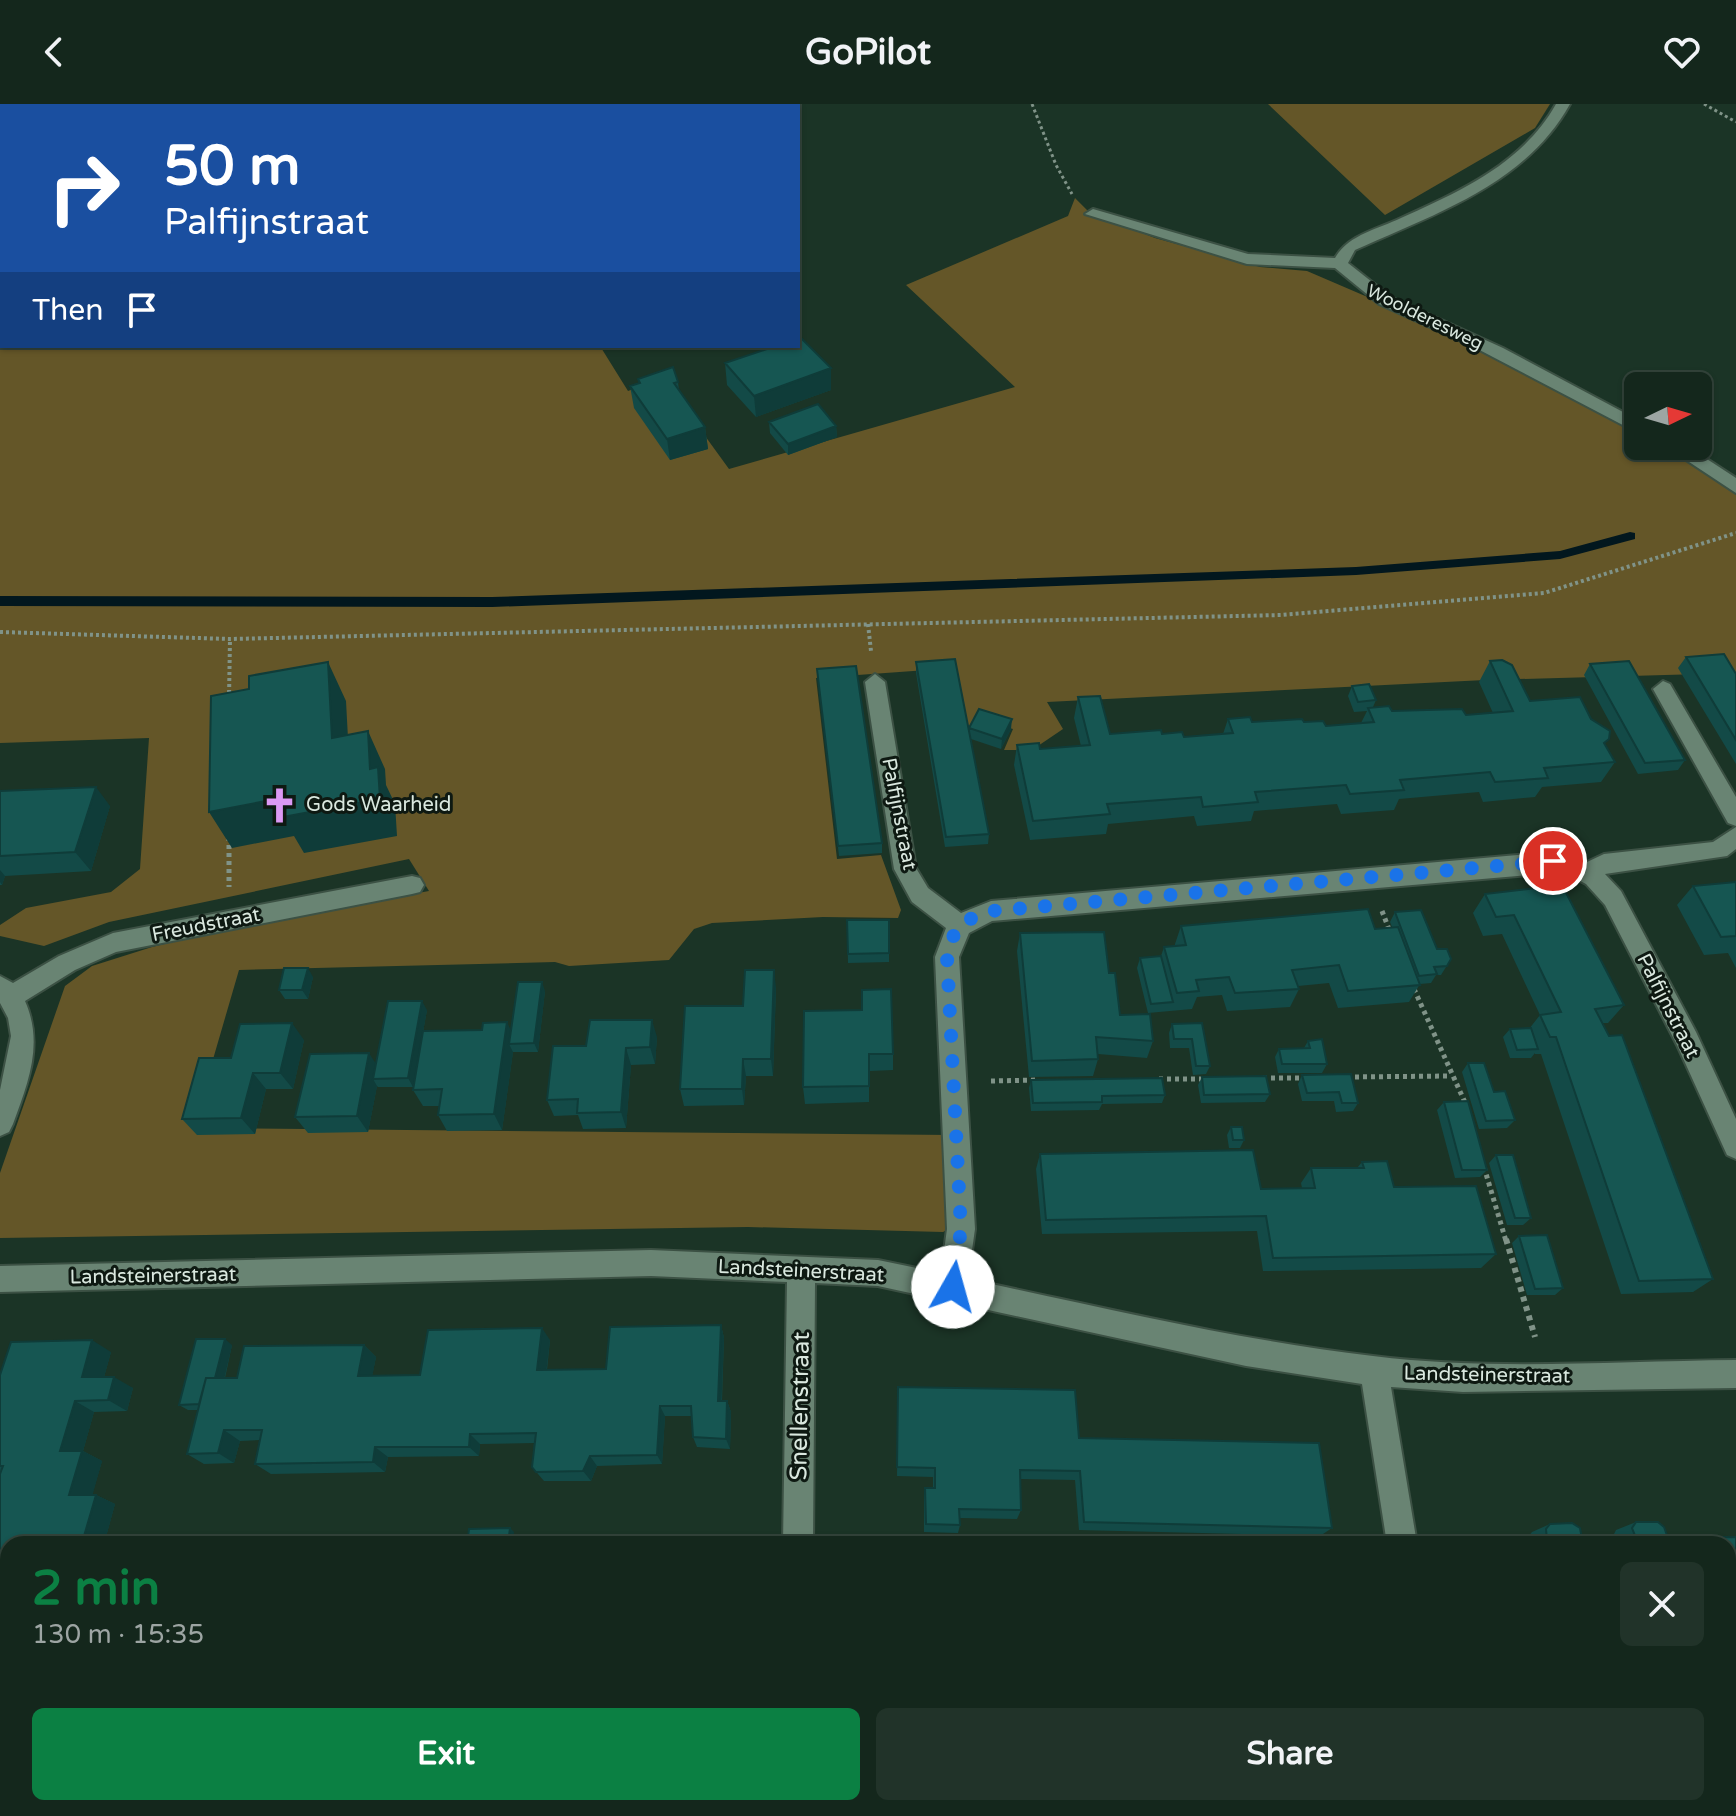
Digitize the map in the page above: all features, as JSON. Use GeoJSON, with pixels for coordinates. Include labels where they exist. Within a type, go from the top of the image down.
{"type":"FeatureCollection","features":[{"type":"Feature","properties":{"kind":"street"},"geometry":{"type":"LineString","coordinates":[[1093,214],[1247,259],[1340,263],[1349,247],[1478,185],[1517,159],[1544,137],[1563,104]]}},
{"type":"Feature","properties":{"kind":"street","name":"Woolderesweg"},"geometry":{"type":"LineString","coordinates":[[1340,263],[1366,290],[1384,301],[1484,345],[1624,420]]}},
{"type":"Feature","properties":{"kind":"street"},"geometry":{"type":"LineString","coordinates":[[1695,460],[1736,487]]}},
{"type":"Feature","properties":{"kind":"street","name":"Palfijnstraat"},"geometry":{"type":"LineString","coordinates":[[875,682],[905,869],[920,895],[959,925]]}},
{"type":"Feature","properties":{"kind":"street"},"geometry":{"type":"LineString","coordinates":[[1663,689],[1736,817]]}},
{"type":"Feature","properties":{"kind":"street"},"geometry":{"type":"LineString","coordinates":[[953,1287],[961,1229],[947,957],[950,937],[959,925],[991,911],[1553,861],[1572,864],[1589,872],[1604,863],[1719,850],[1736,836]]}},
{"type":"Feature","properties":{"kind":"street","name":"Palfijnstraat"},"geometry":{"type":"LineString","coordinates":[[1589,872],[1613,898],[1687,1040],[1736,1147]]}},
{"type":"Feature","properties":{"kind":"street","name":"Freudstraat"},"geometry":{"type":"LineString","coordinates":[[0,1124],[23,1062],[25,1036],[6,991],[113,943],[412,885]]}},
{"type":"Feature","properties":{"kind":"street","name":"Landsteinerstraat"},"geometry":{"type":"LineString","coordinates":[[0,1279],[651,1263],[878,1273],[1246,1352],[1374,1371],[1463,1378],[1736,1374]]}},
{"type":"Feature","properties":{"kind":"street","name":"Snellenstraat"},"geometry":{"type":"LineString","coordinates":[[798,1536],[801,1269]]}},
{"type":"Feature","properties":{"kind":"street"},"geometry":{"type":"LineString","coordinates":[[1374,1371],[1401,1536]]}},
{"type":"Feature","properties":{"kind":"path"},"geometry":{"type":"LineString","coordinates":[[1032,104],[1067,187],[1082,208],[1093,214]]}},
{"type":"Feature","properties":{"kind":"path"},"geometry":{"type":"LineString","coordinates":[[1704,104],[1736,122]]}},
{"type":"Feature","properties":{"kind":"path"},"geometry":{"type":"LineString","coordinates":[[0,632],[230,639],[1281,615],[1544,593],[1736,533]]}},
{"type":"Feature","properties":{"kind":"path"},"geometry":{"type":"LineString","coordinates":[[229,700],[230,639]]}},
{"type":"Feature","properties":{"kind":"path"},"geometry":{"type":"LineString","coordinates":[[229,826],[229,920]]}},
{"type":"Feature","properties":{"kind":"path"},"geometry":{"type":"LineString","coordinates":[[1367,877],[1391,934]]}},
{"type":"Feature","properties":{"kind":"path"},"geometry":{"type":"LineString","coordinates":[[1409,977],[1470,1119]]}},
{"type":"Feature","properties":{"kind":"path"},"geometry":{"type":"LineString","coordinates":[[1342,1077],[1450,1076]]}},
{"type":"Feature","properties":{"kind":"path"},"geometry":{"type":"LineString","coordinates":[[1248,1078],[1310,1077]]}},
{"type":"Feature","properties":{"kind":"path"},"geometry":{"type":"LineString","coordinates":[[1155,1079],[1217,1078]]}},
{"type":"Feature","properties":{"kind":"path"},"geometry":{"type":"LineString","coordinates":[[954,1081],[1047,1080]]}},
{"type":"Feature","properties":{"kind":"path"},"geometry":{"type":"LineString","coordinates":[[1484,1164],[1547,1377]]}},
{"type":"Feature","properties":{"kind":"shaded area"},"geometry":{"type":"Polygon","coordinates":[[[1268,104],[1550,104],[1535,128],[1385,215],[1268,104]]]}},
{"type":"Feature","properties":{"kind":"shaded area"},"geometry":{"type":"Polygon","coordinates":[[[1075,198],[1089,212],[1155,238],[1260,267],[1307,271],[1449,332],[1624,424],[1624,460],[1686,460],[1736,495],[1736,673],[1485,680],[1047,702],[1063,729],[1032,750],[1004,750],[1013,729],[978,719],[968,735],[955,668],[816,678],[837,859],[881,855],[901,910],[898,918],[823,917],[712,923],[694,929],[669,960],[569,966],[555,962],[239,970],[193,1128],[952,1135],[952,1227],[943,1232],[748,1227],[0,1238],[0,1173],[65,986],[92,966],[152,947],[256,922],[429,891],[409,859],[109,922],[44,946],[0,936],[0,925],[26,908],[111,892],[140,869],[149,738],[0,743],[0,348],[601,348],[628,391],[663,378],[729,469],[1015,387],[906,285],[1068,216],[1075,198]]]}},
{"type":"Feature","properties":{"kind":"building"},"geometry":{"type":"Polygon","coordinates":[[[801,338],[831,368],[754,396],[725,363],[770,348],[800,348],[801,338]]]}},
{"type":"Feature","properties":{"kind":"building"},"geometry":{"type":"Polygon","coordinates":[[[673,367],[678,382],[674,383],[705,427],[667,439],[630,386],[640,383],[638,379],[673,367]]]}},
{"type":"Feature","properties":{"kind":"building"},"geometry":{"type":"Polygon","coordinates":[[[818,404],[836,426],[788,444],[769,422],[818,404]]]}},
{"type":"Feature","properties":{"kind":"building"},"geometry":{"type":"Polygon","coordinates":[[[1724,654],[1736,674],[1736,740],[1686,657],[1724,654]]]}},
{"type":"Feature","properties":{"kind":"building"},"geometry":{"type":"Polygon","coordinates":[[[955,659],[989,834],[946,837],[916,662],[955,659]]]}},
{"type":"Feature","properties":{"kind":"building"},"geometry":{"type":"Polygon","coordinates":[[[1502,660],[1512,665],[1530,701],[1580,697],[1591,719],[1610,731],[1609,739],[1604,743],[1615,762],[1544,768],[1548,778],[1495,782],[1490,772],[1400,780],[1404,790],[1350,794],[1346,785],[1255,792],[1258,802],[1203,807],[1201,797],[1107,804],[1110,814],[1033,821],[1017,745],[1039,743],[1040,749],[1090,745],[1078,697],[1100,696],[1110,734],[1161,730],[1162,734],[1182,732],[1184,737],[1233,733],[1228,719],[1250,717],[1252,722],[1302,719],[1304,722],[1323,721],[1326,726],[1374,722],[1368,708],[1389,706],[1392,711],[1462,709],[1466,715],[1513,711],[1490,661],[1502,660]]]}},
{"type":"Feature","properties":{"kind":"building"},"geometry":{"type":"Polygon","coordinates":[[[1629,661],[1685,760],[1645,763],[1590,664],[1629,661]]]}},
{"type":"Feature","properties":{"kind":"building"},"geometry":{"type":"Polygon","coordinates":[[[328,662],[332,738],[368,731],[370,769],[378,767],[380,799],[283,817],[282,798],[209,812],[211,696],[249,689],[249,676],[328,662]]]}},
{"type":"Feature","properties":{"kind":"building"},"geometry":{"type":"Polygon","coordinates":[[[856,666],[882,843],[838,846],[817,669],[856,666]]]}},
{"type":"Feature","properties":{"kind":"building"},"geometry":{"type":"Polygon","coordinates":[[[1369,684],[1376,700],[1358,702],[1352,686],[1369,684]]]}},
{"type":"Feature","properties":{"kind":"building"},"geometry":{"type":"Polygon","coordinates":[[[979,709],[1012,719],[1002,739],[969,728],[979,709]]]}},
{"type":"Feature","properties":{"kind":"building"},"geometry":{"type":"Polygon","coordinates":[[[96,787],[75,852],[0,856],[0,791],[96,787]]]}},
{"type":"Feature","properties":{"kind":"building"},"geometry":{"type":"Polygon","coordinates":[[[1736,882],[1736,936],[1721,937],[1693,886],[1736,882]]]}},
{"type":"Feature","properties":{"kind":"building"},"geometry":{"type":"Polygon","coordinates":[[[1562,885],[1624,1005],[1595,1009],[1609,1036],[1622,1035],[1713,1279],[1639,1281],[1556,1037],[1550,1037],[1540,1015],[1561,1012],[1514,915],[1496,917],[1485,894],[1562,885]]]}},
{"type":"Feature","properties":{"kind":"building"},"geometry":{"type":"Polygon","coordinates":[[[1368,909],[1375,929],[1398,927],[1420,985],[1348,991],[1339,965],[1292,970],[1299,989],[1235,993],[1229,977],[1196,980],[1199,991],[1177,993],[1164,947],[1186,945],[1181,926],[1368,909]]]}},
{"type":"Feature","properties":{"kind":"building"},"geometry":{"type":"Polygon","coordinates":[[[1421,910],[1437,949],[1447,949],[1451,959],[1447,966],[1434,967],[1437,974],[1419,976],[1395,912],[1421,910]]]}},
{"type":"Feature","properties":{"kind":"building"},"geometry":{"type":"Polygon","coordinates":[[[847,920],[889,920],[889,953],[848,954],[847,920]]]}},
{"type":"Feature","properties":{"kind":"building"},"geometry":{"type":"Polygon","coordinates":[[[1104,932],[1109,973],[1115,973],[1120,1015],[1150,1014],[1153,1041],[1096,1037],[1098,1059],[1032,1061],[1020,933],[1104,932]]]}},
{"type":"Feature","properties":{"kind":"building"},"geometry":{"type":"Polygon","coordinates":[[[1161,956],[1173,1002],[1151,1004],[1140,958],[1161,956]]]}},
{"type":"Feature","properties":{"kind":"building"},"geometry":{"type":"Polygon","coordinates":[[[284,968],[308,968],[302,990],[279,990],[284,968]]]}},
{"type":"Feature","properties":{"kind":"building"},"geometry":{"type":"Polygon","coordinates":[[[745,970],[774,970],[771,1059],[743,1059],[742,1089],[680,1089],[685,1006],[743,1006],[745,970]]]}},
{"type":"Feature","properties":{"kind":"building"},"geometry":{"type":"Polygon","coordinates":[[[518,982],[542,982],[534,1043],[509,1044],[518,982]]]}},
{"type":"Feature","properties":{"kind":"building"},"geometry":{"type":"Polygon","coordinates":[[[891,989],[893,1054],[869,1054],[869,1086],[803,1087],[804,1011],[862,1010],[862,990],[891,989]]]}},
{"type":"Feature","properties":{"kind":"building"},"geometry":{"type":"Polygon","coordinates":[[[388,1001],[422,1001],[408,1078],[373,1079],[388,1001]]]}},
{"type":"Feature","properties":{"kind":"building"},"geometry":{"type":"Polygon","coordinates":[[[590,1020],[652,1020],[650,1047],[626,1048],[621,1112],[577,1113],[578,1099],[547,1100],[553,1046],[586,1046],[590,1020]]]}},
{"type":"Feature","properties":{"kind":"building"},"geometry":{"type":"Polygon","coordinates":[[[507,1022],[494,1114],[438,1115],[442,1089],[413,1090],[423,1031],[482,1030],[483,1023],[507,1022]]]}},
{"type":"Feature","properties":{"kind":"building"},"geometry":{"type":"Polygon","coordinates":[[[292,1023],[280,1073],[253,1073],[241,1118],[182,1119],[199,1058],[231,1058],[240,1024],[292,1023]]]}},
{"type":"Feature","properties":{"kind":"building"},"geometry":{"type":"Polygon","coordinates":[[[1202,1023],[1210,1066],[1196,1066],[1192,1039],[1174,1039],[1172,1024],[1202,1023]]]}},
{"type":"Feature","properties":{"kind":"building"},"geometry":{"type":"Polygon","coordinates":[[[1531,1028],[1538,1049],[1517,1050],[1510,1029],[1531,1028]]]}},
{"type":"Feature","properties":{"kind":"building"},"geometry":{"type":"Polygon","coordinates":[[[1322,1039],[1327,1064],[1282,1064],[1279,1049],[1310,1048],[1308,1041],[1322,1039]]]}},
{"type":"Feature","properties":{"kind":"building"},"geometry":{"type":"Polygon","coordinates":[[[369,1053],[357,1116],[295,1117],[310,1054],[369,1053]]]}},
{"type":"Feature","properties":{"kind":"building"},"geometry":{"type":"Polygon","coordinates":[[[1468,1063],[1484,1063],[1494,1092],[1505,1091],[1515,1120],[1486,1121],[1468,1063]]]}},
{"type":"Feature","properties":{"kind":"building"},"geometry":{"type":"Polygon","coordinates":[[[1351,1074],[1358,1103],[1342,1103],[1339,1092],[1307,1093],[1302,1075],[1351,1074]]]}},
{"type":"Feature","properties":{"kind":"building"},"geometry":{"type":"Polygon","coordinates":[[[1266,1076],[1270,1094],[1204,1095],[1202,1077],[1266,1076]]]}},
{"type":"Feature","properties":{"kind":"building"},"geometry":{"type":"Polygon","coordinates":[[[1162,1078],[1165,1095],[1102,1096],[1102,1102],[1033,1103],[1031,1080],[1162,1078]]]}},
{"type":"Feature","properties":{"kind":"building"},"geometry":{"type":"Polygon","coordinates":[[[1468,1101],[1487,1170],[1462,1170],[1444,1102],[1468,1101]]]}},
{"type":"Feature","properties":{"kind":"building"},"geometry":{"type":"Polygon","coordinates":[[[1231,1127],[1242,1127],[1244,1140],[1233,1140],[1231,1127]]]}},
{"type":"Feature","properties":{"kind":"building"},"geometry":{"type":"Polygon","coordinates":[[[1253,1150],[1261,1189],[1315,1188],[1311,1168],[1364,1168],[1362,1162],[1387,1161],[1394,1187],[1476,1186],[1496,1254],[1273,1258],[1266,1216],[1046,1220],[1040,1154],[1253,1150]]]}},
{"type":"Feature","properties":{"kind":"building"},"geometry":{"type":"Polygon","coordinates":[[[1496,1155],[1513,1155],[1531,1218],[1515,1218],[1496,1155]]]}},
{"type":"Feature","properties":{"kind":"building"},"geometry":{"type":"Polygon","coordinates":[[[1547,1235],[1563,1288],[1535,1289],[1519,1236],[1547,1235]]]}},
{"type":"Feature","properties":{"kind":"building"},"geometry":{"type":"Polygon","coordinates":[[[721,1325],[718,1401],[727,1401],[726,1439],[693,1437],[691,1406],[660,1406],[657,1455],[590,1456],[583,1471],[536,1472],[532,1467],[536,1433],[470,1434],[469,1447],[375,1447],[373,1462],[255,1464],[262,1430],[224,1430],[218,1453],[187,1454],[206,1378],[237,1378],[244,1346],[364,1345],[358,1376],[420,1375],[428,1330],[542,1328],[537,1370],[606,1369],[610,1327],[721,1325]]]}},
{"type":"Feature","properties":{"kind":"building"},"geometry":{"type":"Polygon","coordinates":[[[196,1339],[225,1339],[215,1378],[206,1378],[199,1404],[179,1405],[196,1339]]]}},
{"type":"Feature","properties":{"kind":"building"},"geometry":{"type":"Polygon","coordinates":[[[92,1340],[82,1377],[114,1377],[108,1400],[75,1401],[60,1451],[82,1451],[69,1495],[96,1495],[84,1536],[0,1536],[0,1474],[3,1466],[0,1466],[0,1375],[11,1342],[92,1340]]]}},
{"type":"Feature","properties":{"kind":"building"},"geometry":{"type":"Polygon","coordinates":[[[898,1387],[1075,1390],[1079,1438],[1319,1443],[1332,1528],[1084,1522],[1080,1471],[1020,1470],[1021,1510],[959,1509],[960,1525],[926,1524],[925,1488],[935,1488],[935,1468],[897,1467],[898,1387]]]}},
{"type":"Feature","properties":{"kind":"building"},"geometry":{"type":"Polygon","coordinates":[[[1636,1522],[1658,1522],[1667,1536],[1635,1536],[1632,1528],[1636,1522]]]}},
{"type":"Feature","properties":{"kind":"building"},"geometry":{"type":"Polygon","coordinates":[[[1572,1523],[1580,1528],[1581,1536],[1547,1536],[1546,1529],[1550,1524],[1572,1523]]]}},
{"type":"Feature","properties":{"kind":"building"},"geometry":{"type":"Polygon","coordinates":[[[510,1528],[509,1536],[468,1536],[469,1529],[510,1528]]]}},
{"type":"Feature","properties":{"kind":"waterway"},"geometry":{"type":"LineString","coordinates":[[0,601],[492,602],[1356,571],[1560,555],[1630,536]]}},
{"type":"Feature","properties":{"kind":"place","name":"Gods Waarheid"},"geometry":{"type":"Point","coordinates":[280,805]}},
{"type":"Feature","properties":{"kind":"route"},"geometry":{"type":"LineString","coordinates":[[953,1287],[961,1229],[947,957],[950,937],[959,925],[991,911],[1553,861]]}}]}
